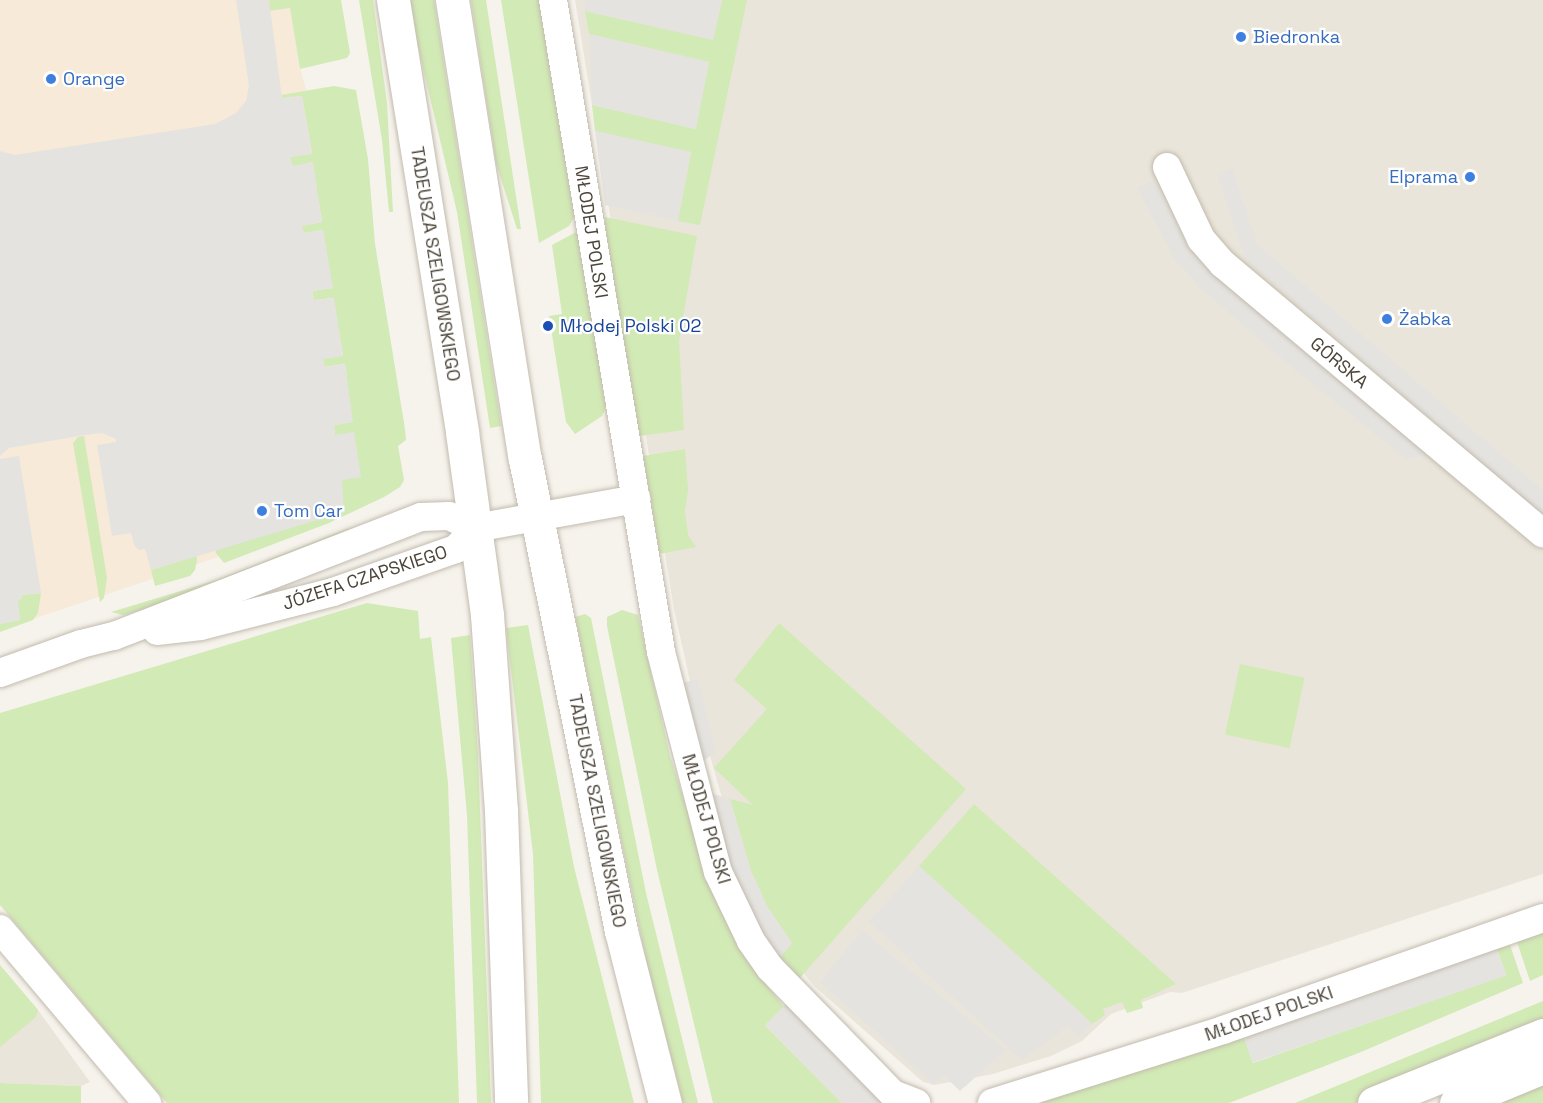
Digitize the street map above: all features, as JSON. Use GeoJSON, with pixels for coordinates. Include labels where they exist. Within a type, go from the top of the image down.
{"type":"FeatureCollection","features":[{"type":"Feature","properties":{"kind":"street","name":"TADEUSZA SZELIGOWSKIEGO"},"geometry":{"type":"LineString","coordinates":[[393,0],[476,528],[490,650],[500,791],[511,1103]]}},
{"type":"Feature","properties":{"kind":"street","name":"TADEUSZA SZELIGOWSKIEGO"},"geometry":{"type":"LineString","coordinates":[[452,0],[537,517],[621,931],[665,1103]]}},
{"type":"Feature","properties":{"kind":"street","name":"MŁODEJ POLSKI"},"geometry":{"type":"LineString","coordinates":[[553,0],[666,675],[718,872],[757,950],[795,995],[893,1094],[916,1103]]}},
{"type":"Feature","properties":{"kind":"street","name":"GÓRSKA"},"geometry":{"type":"LineString","coordinates":[[1167,167],[1201,239],[1223,264],[1543,533]]}},
{"type":"Feature","properties":{"kind":"street"},"geometry":{"type":"LineString","coordinates":[[476,528],[636,499]]}},
{"type":"Feature","properties":{"kind":"street","name":"JÓZEFA CZAPSKIEGO"},"geometry":{"type":"LineString","coordinates":[[0,673],[114,636],[421,517],[449,516],[476,528],[456,549],[333,592],[201,626],[114,636]]}},
{"type":"Feature","properties":{"kind":"street","name":"MŁODEJ POLSKI"},"geometry":{"type":"LineString","coordinates":[[992,1103],[1223,1030],[1543,918]]}},
{"type":"Feature","properties":{"kind":"street"},"geometry":{"type":"LineString","coordinates":[[0,929],[147,1103]]}},
{"type":"Feature","properties":{"kind":"street"},"geometry":{"type":"LineString","coordinates":[[1374,1103],[1543,1035]]}},
{"type":"Feature","properties":{"kind":"street"},"geometry":{"type":"LineString","coordinates":[[1456,1103],[1543,1067]]}},
{"type":"Feature","properties":{"kind":"shaded area"},"geometry":{"type":"Polygon","coordinates":[[[0,0],[289,0],[300,69],[307,92],[343,515],[0,630],[0,0]]]}},
{"type":"Feature","properties":{"kind":"shaded area"},"geometry":{"type":"Polygon","coordinates":[[[236,0],[269,0],[282,98],[302,96],[312,154],[290,157],[293,166],[313,162],[322,222],[302,226],[304,233],[323,230],[333,288],[312,291],[314,300],[334,298],[343,356],[323,359],[325,367],[345,364],[353,422],[334,425],[335,435],[354,432],[361,477],[342,480],[344,512],[151,570],[145,549],[139,550],[134,545],[131,533],[112,536],[97,445],[116,442],[116,439],[102,433],[85,435],[9,448],[0,456],[0,151],[15,155],[215,124],[236,113],[246,101],[249,86],[236,0]]]}},
{"type":"Feature","properties":{"kind":"shaded area"},"geometry":{"type":"Polygon","coordinates":[[[575,0],[1543,0],[1543,874],[1182,993],[1170,992],[1111,1014],[1082,1041],[1051,1056],[993,1074],[934,1085],[923,1082],[813,985],[773,935],[745,879],[694,700],[674,609],[575,0]]]}},
{"type":"Feature","properties":{"kind":"shaded area"},"geometry":{"type":"Polygon","coordinates":[[[585,0],[722,0],[713,40],[585,11],[585,0]]]}},
{"type":"Feature","properties":{"kind":"shaded area"},"geometry":{"type":"Polygon","coordinates":[[[589,34],[709,62],[696,129],[592,105],[589,34]]]}},
{"type":"Feature","properties":{"kind":"shaded area"},"geometry":{"type":"Polygon","coordinates":[[[595,131],[691,152],[678,221],[605,205],[595,131]]]}},
{"type":"Feature","properties":{"kind":"shaded area"},"geometry":{"type":"Polygon","coordinates":[[[1233,169],[1257,244],[1543,490],[1543,515],[1245,259],[1217,174],[1233,169]]]}},
{"type":"Feature","properties":{"kind":"shaded area"},"geometry":{"type":"Polygon","coordinates":[[[1154,180],[1189,247],[1214,274],[1428,455],[1406,459],[1290,366],[1201,289],[1175,260],[1137,188],[1154,180]]]}},
{"type":"Feature","properties":{"kind":"shaded area"},"geometry":{"type":"Polygon","coordinates":[[[19,456],[41,593],[22,595],[22,599],[18,600],[20,620],[0,624],[0,459],[19,456]]]}},
{"type":"Feature","properties":{"kind":"shaded area"},"geometry":{"type":"Polygon","coordinates":[[[698,679],[716,752],[692,769],[669,686],[698,679]]]}},
{"type":"Feature","properties":{"kind":"shaded area"},"geometry":{"type":"Polygon","coordinates":[[[697,789],[730,799],[751,871],[767,906],[792,944],[770,968],[697,789]]]}},
{"type":"Feature","properties":{"kind":"shaded area"},"geometry":{"type":"Polygon","coordinates":[[[919,866],[1092,1024],[1079,1036],[1068,1026],[1022,1060],[869,922],[919,866]]]}},
{"type":"Feature","properties":{"kind":"shaded area"},"geometry":{"type":"Polygon","coordinates":[[[862,930],[1006,1050],[960,1091],[943,1075],[934,1085],[820,982],[862,930]]]}},
{"type":"Feature","properties":{"kind":"shaded area"},"geometry":{"type":"Polygon","coordinates":[[[1497,949],[1506,975],[1253,1063],[1244,1036],[1497,949]]]}},
{"type":"Feature","properties":{"kind":"shaded area"},"geometry":{"type":"Polygon","coordinates":[[[0,965],[38,1010],[90,1082],[81,1086],[0,1083],[0,965]]]}},
{"type":"Feature","properties":{"kind":"shaded area"},"geometry":{"type":"Polygon","coordinates":[[[795,995],[887,1103],[842,1103],[765,1025],[795,995]]]}},
{"type":"Feature","properties":{"kind":"green space"},"geometry":{"type":"Polygon","coordinates":[[[268,0],[341,0],[350,53],[347,58],[300,69],[290,8],[269,11],[268,0]]]}},
{"type":"Feature","properties":{"kind":"green space"},"geometry":{"type":"Polygon","coordinates":[[[359,0],[373,0],[387,103],[393,212],[389,212],[382,140],[359,0]]]}},
{"type":"Feature","properties":{"kind":"green space"},"geometry":{"type":"Polygon","coordinates":[[[410,0],[434,0],[501,426],[490,428],[457,212],[418,47],[410,0]]]}},
{"type":"Feature","properties":{"kind":"green space"},"geometry":{"type":"Polygon","coordinates":[[[471,0],[486,0],[521,229],[517,229],[496,163],[471,0]]]}},
{"type":"Feature","properties":{"kind":"green space"},"geometry":{"type":"Polygon","coordinates":[[[501,0],[539,0],[575,216],[569,226],[539,243],[501,0]]]}},
{"type":"Feature","properties":{"kind":"green space"},"geometry":{"type":"Polygon","coordinates":[[[722,0],[747,0],[700,225],[678,221],[691,152],[595,131],[592,105],[695,129],[709,62],[589,34],[585,11],[713,40],[722,0]]]}},
{"type":"Feature","properties":{"kind":"green space"},"geometry":{"type":"Polygon","coordinates":[[[334,86],[356,90],[368,159],[375,244],[405,429],[406,440],[398,446],[404,480],[400,487],[384,497],[329,523],[224,563],[216,553],[211,528],[344,512],[334,425],[352,422],[345,364],[324,367],[323,358],[343,355],[333,298],[314,300],[312,291],[332,288],[323,230],[303,233],[302,226],[322,222],[312,162],[292,167],[290,157],[312,153],[302,96],[282,98],[281,95],[334,86]]]}},
{"type":"Feature","properties":{"kind":"green space"},"geometry":{"type":"Polygon","coordinates":[[[605,217],[697,236],[679,341],[684,430],[639,436],[605,240],[605,217]]]}},
{"type":"Feature","properties":{"kind":"green space"},"geometry":{"type":"Polygon","coordinates":[[[578,231],[606,407],[602,416],[575,434],[566,422],[549,316],[562,314],[552,245],[578,231]]]}},
{"type":"Feature","properties":{"kind":"green space"},"geometry":{"type":"Polygon","coordinates":[[[84,436],[107,578],[104,598],[100,602],[73,443],[78,437],[84,436]]]}},
{"type":"Feature","properties":{"kind":"green space"},"geometry":{"type":"Polygon","coordinates":[[[685,449],[688,490],[685,511],[688,535],[696,547],[659,554],[643,456],[685,449]]]}},
{"type":"Feature","properties":{"kind":"green space"},"geometry":{"type":"Polygon","coordinates":[[[349,528],[346,535],[176,601],[123,615],[111,612],[217,580],[349,528]]]}},
{"type":"Feature","properties":{"kind":"green space"},"geometry":{"type":"Polygon","coordinates":[[[193,534],[197,560],[195,570],[190,576],[155,586],[151,570],[186,559],[193,534]]]}},
{"type":"Feature","properties":{"kind":"green space"},"geometry":{"type":"Polygon","coordinates":[[[41,593],[38,613],[33,620],[0,632],[0,624],[20,620],[17,600],[21,595],[41,593]]]}},
{"type":"Feature","properties":{"kind":"green space"},"geometry":{"type":"Polygon","coordinates":[[[367,603],[418,611],[420,639],[431,637],[448,783],[459,1103],[167,1103],[0,905],[0,713],[367,603]]]}},
{"type":"Feature","properties":{"kind":"green space"},"geometry":{"type":"Polygon","coordinates":[[[622,610],[638,615],[670,756],[717,904],[757,972],[784,1007],[766,1026],[842,1103],[713,1103],[657,870],[607,626],[607,617],[622,610]]]}},
{"type":"Feature","properties":{"kind":"green space"},"geometry":{"type":"Polygon","coordinates":[[[585,614],[591,618],[646,893],[698,1103],[683,1103],[647,964],[575,617],[585,614]]]}},
{"type":"Feature","properties":{"kind":"green space"},"geometry":{"type":"Polygon","coordinates":[[[779,623],[966,789],[799,979],[779,956],[792,943],[767,906],[751,871],[730,799],[753,805],[714,768],[767,709],[734,680],[779,623]]]}},
{"type":"Feature","properties":{"kind":"green space"},"geometry":{"type":"Polygon","coordinates":[[[528,625],[574,867],[634,1103],[541,1103],[533,854],[506,628],[528,625]]]}},
{"type":"Feature","properties":{"kind":"green space"},"geometry":{"type":"Polygon","coordinates":[[[470,635],[478,755],[491,1103],[477,1103],[467,815],[451,638],[470,635]]]}},
{"type":"Feature","properties":{"kind":"green space"},"geometry":{"type":"Polygon","coordinates":[[[1240,664],[1305,678],[1290,748],[1225,734],[1240,664]]]}},
{"type":"Feature","properties":{"kind":"green space"},"geometry":{"type":"Polygon","coordinates":[[[974,804],[1176,984],[1141,1000],[1143,1008],[1127,1013],[1122,1002],[1103,1009],[1105,1015],[1092,1024],[919,866],[974,804]]]}},
{"type":"Feature","properties":{"kind":"green space"},"geometry":{"type":"Polygon","coordinates":[[[1543,933],[1543,975],[1530,981],[1517,942],[1543,933]]]}},
{"type":"Feature","properties":{"kind":"green space"},"geometry":{"type":"Polygon","coordinates":[[[1510,945],[1523,983],[1361,1052],[1229,1103],[1032,1103],[1244,1037],[1253,1063],[1506,975],[1497,949],[1510,945]]]}},
{"type":"Feature","properties":{"kind":"green space"},"geometry":{"type":"Polygon","coordinates":[[[0,965],[38,1010],[36,1017],[0,1047],[0,965]]]}},
{"type":"Feature","properties":{"kind":"green space"},"geometry":{"type":"Polygon","coordinates":[[[1543,1001],[1543,1025],[1357,1103],[1295,1103],[1543,1001]]]}},
{"type":"Feature","properties":{"kind":"green space"},"geometry":{"type":"Polygon","coordinates":[[[1543,1080],[1543,1103],[1487,1103],[1543,1080]]]}},
{"type":"Feature","properties":{"kind":"green space"},"geometry":{"type":"Polygon","coordinates":[[[0,1083],[81,1086],[81,1103],[0,1103],[0,1083]]]}},
{"type":"Feature","properties":{"kind":"place","name":"Biedronka"},"geometry":{"type":"Point","coordinates":[1241,37]}},
{"type":"Feature","properties":{"kind":"place","name":"Orange"},"geometry":{"type":"Point","coordinates":[51,79]}},
{"type":"Feature","properties":{"kind":"place","name":"Elprama"},"geometry":{"type":"Point","coordinates":[1470,177]}},
{"type":"Feature","properties":{"kind":"place","name":"Żabka"},"geometry":{"type":"Point","coordinates":[1387,319]}},
{"type":"Feature","properties":{"kind":"place","name":"Młodej Polski 02"},"geometry":{"type":"Point","coordinates":[548,326]}},
{"type":"Feature","properties":{"kind":"place","name":"Tom Car"},"geometry":{"type":"Point","coordinates":[262,511]}}]}
